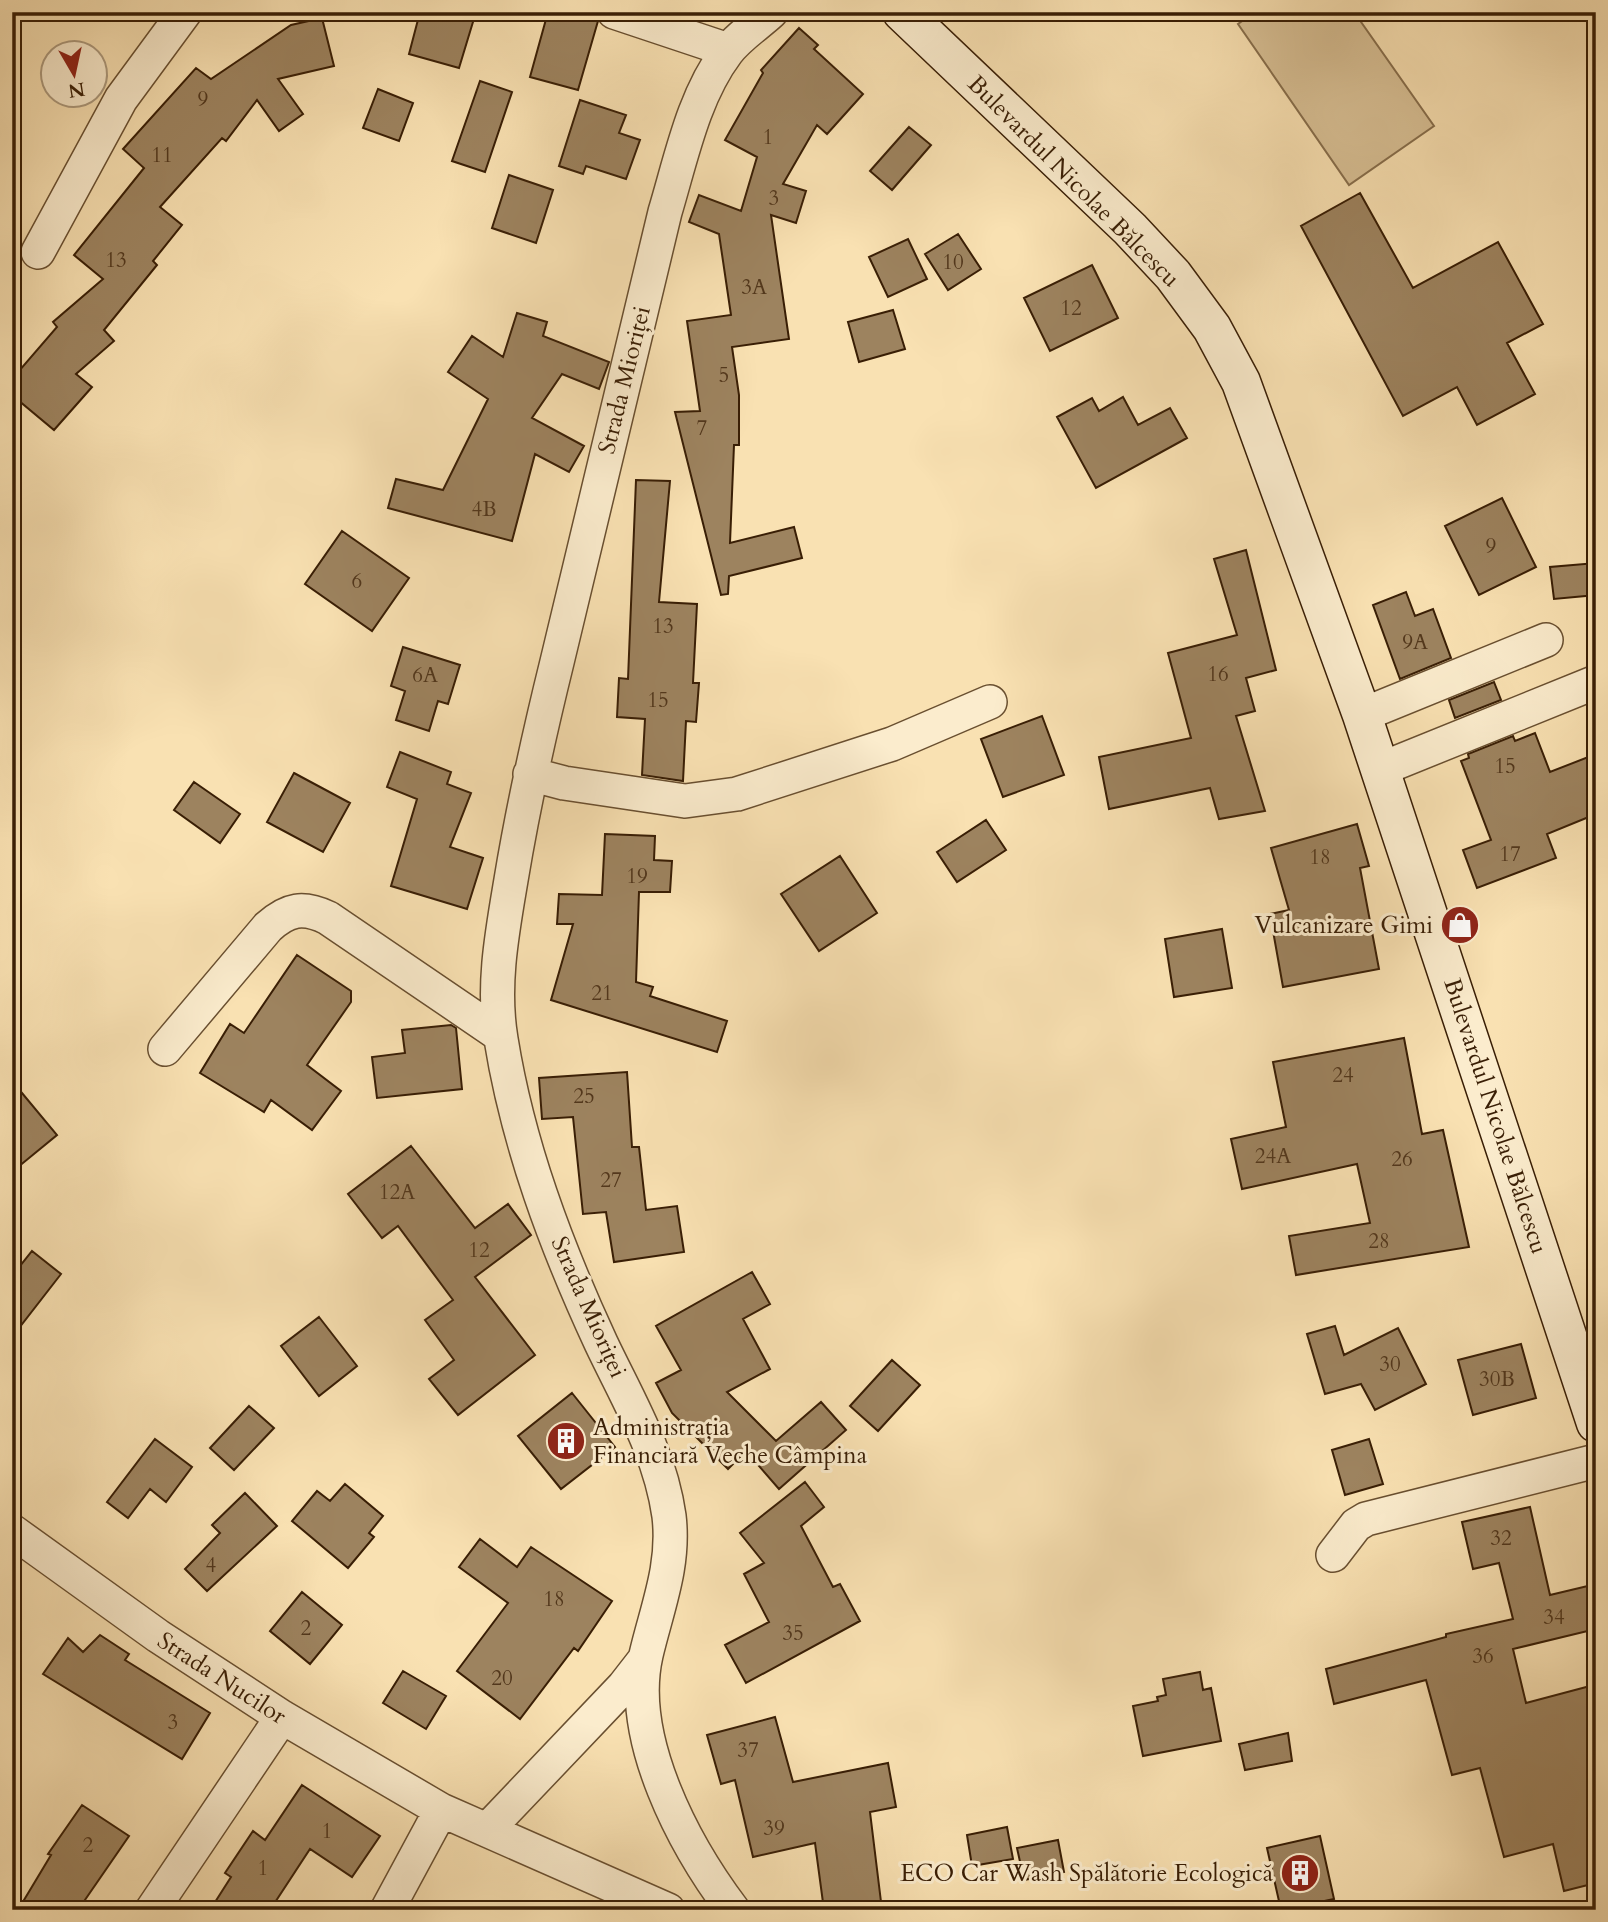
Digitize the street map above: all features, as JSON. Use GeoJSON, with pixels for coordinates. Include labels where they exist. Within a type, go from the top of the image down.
{"type":"FeatureCollection","features":[{"type":"Feature","properties":{"kind":"street"},"geometry":{"type":"LineString","coordinates":[[38,252],[121,99],[185,12]]}},
{"type":"Feature","properties":{"kind":"street"},"geometry":{"type":"LineString","coordinates":[[614,12],[728,50]]}},
{"type":"Feature","properties":{"kind":"street","name":"Strada Mioriței"},"geometry":{"type":"LineString","coordinates":[[733,1910],[674,1813],[656,1770],[647,1729],[645,1659],[664,1594],[670,1556],[669,1517],[659,1467],[642,1423],[601,1342],[537,1188],[500,1035],[496,984],[530,774],[665,212],[691,127],[711,78],[728,50],[771,12]]}},
{"type":"Feature","properties":{"kind":"street","name":"Bulevardul Nicolae Bălcescu"},"geometry":{"type":"LineString","coordinates":[[902,12],[1130,229],[1173,275],[1212,328],[1241,382],[1363,715],[1596,1423]]}},
{"type":"Feature","properties":{"kind":"street"},"geometry":{"type":"LineString","coordinates":[[1363,715],[1546,640]]}},
{"type":"Feature","properties":{"kind":"street"},"geometry":{"type":"LineString","coordinates":[[1381,769],[1596,682]]}},
{"type":"Feature","properties":{"kind":"street"},"geometry":{"type":"LineString","coordinates":[[530,774],[565,783],[685,801],[737,794],[892,744],[990,702]]}},
{"type":"Feature","properties":{"kind":"street"},"geometry":{"type":"LineString","coordinates":[[165,1049],[268,927],[281,915],[296,909],[310,909],[328,918],[500,1035]]}},
{"type":"Feature","properties":{"kind":"street"},"geometry":{"type":"LineString","coordinates":[[1334,1555],[1356,1525],[1366,1519],[1596,1461]]}},
{"type":"Feature","properties":{"kind":"street","name":"Strada Nucilor"},"geometry":{"type":"LineString","coordinates":[[12,1531],[158,1636],[282,1717],[441,1810]]}},
{"type":"Feature","properties":{"kind":"street","name":"Strada Mioriței"},"geometry":{"type":"LineString","coordinates":[[487,1830],[624,1686],[645,1659]]}},
{"type":"Feature","properties":{"kind":"street"},"geometry":{"type":"LineString","coordinates":[[152,1910],[282,1717]]}},
{"type":"Feature","properties":{"kind":"street"},"geometry":{"type":"LineString","coordinates":[[387,1910],[441,1810],[667,1910]]}},
{"type":"Feature","properties":{"kind":"shaded area"},"geometry":{"type":"Polygon","coordinates":[[[1255,12],[1354,12],[1434,126],[1349,185],[1238,24],[1255,12]]]}},
{"type":"Feature","properties":{"kind":"building"},"geometry":{"type":"Polygon","coordinates":[[[420,12],[476,12],[459,68],[409,54],[420,12]]]}},
{"type":"Feature","properties":{"kind":"building"},"geometry":{"type":"Polygon","coordinates":[[[548,12],[569,12],[598,21],[578,90],[530,77],[548,12]]]}},
{"type":"Feature","properties":{"kind":"building"},"geometry":{"type":"Polygon","coordinates":[[[322,18],[334,66],[278,79],[303,114],[279,131],[257,100],[226,141],[222,138],[160,207],[182,225],[153,261],[157,265],[104,330],[114,341],[76,374],[92,387],[54,430],[12,395],[12,379],[57,327],[53,322],[103,279],[74,255],[144,168],[123,149],[196,68],[211,79],[291,25],[322,18]]]}},
{"type":"Feature","properties":{"kind":"building"},"geometry":{"type":"Polygon","coordinates":[[[799,28],[818,45],[814,49],[863,94],[827,134],[817,125],[783,184],[806,191],[796,223],[771,215],[789,339],[732,347],[739,395],[739,445],[734,445],[730,543],[794,527],[802,558],[729,576],[728,594],[721,595],[675,412],[700,411],[687,321],[731,315],[719,234],[689,222],[699,195],[741,211],[757,157],[725,140],[763,73],[761,70],[799,28]]]}},
{"type":"Feature","properties":{"kind":"building"},"geometry":{"type":"Polygon","coordinates":[[[480,81],[512,92],[485,172],[452,161],[480,81]]]}},
{"type":"Feature","properties":{"kind":"building"},"geometry":{"type":"Polygon","coordinates":[[[378,89],[413,103],[399,141],[363,128],[378,89]]]}},
{"type":"Feature","properties":{"kind":"building"},"geometry":{"type":"Polygon","coordinates":[[[580,100],[626,115],[619,133],[640,140],[626,179],[586,166],[583,174],[559,166],[580,100]]]}},
{"type":"Feature","properties":{"kind":"building"},"geometry":{"type":"Polygon","coordinates":[[[909,127],[931,145],[892,190],[870,171],[909,127]]]}},
{"type":"Feature","properties":{"kind":"building"},"geometry":{"type":"Polygon","coordinates":[[[509,175],[553,190],[536,243],[492,228],[509,175]]]}},
{"type":"Feature","properties":{"kind":"building"},"geometry":{"type":"Polygon","coordinates":[[[1360,193],[1413,288],[1498,242],[1543,324],[1507,343],[1535,394],[1477,425],[1457,387],[1403,416],[1301,226],[1360,193]]]}},
{"type":"Feature","properties":{"kind":"building"},"geometry":{"type":"Polygon","coordinates":[[[958,234],[981,269],[948,290],[925,254],[958,234]]]}},
{"type":"Feature","properties":{"kind":"building"},"geometry":{"type":"Polygon","coordinates":[[[908,239],[927,279],[888,297],[869,257],[908,239]]]}},
{"type":"Feature","properties":{"kind":"building"},"geometry":{"type":"Polygon","coordinates":[[[1092,265],[1118,318],[1050,351],[1024,298],[1092,265]]]}},
{"type":"Feature","properties":{"kind":"building"},"geometry":{"type":"Polygon","coordinates":[[[893,310],[905,349],[859,362],[848,322],[893,310]]]}},
{"type":"Feature","properties":{"kind":"building"},"geometry":{"type":"Polygon","coordinates":[[[517,313],[547,322],[543,336],[609,362],[599,389],[562,374],[532,418],[584,446],[569,472],[535,454],[512,541],[388,508],[396,479],[443,490],[488,399],[448,372],[472,336],[503,357],[517,313]]]}},
{"type":"Feature","properties":{"kind":"building"},"geometry":{"type":"Polygon","coordinates":[[[1123,397],[1138,425],[1170,408],[1187,438],[1096,488],[1057,417],[1092,398],[1099,411],[1123,397]]]}},
{"type":"Feature","properties":{"kind":"building"},"geometry":{"type":"Polygon","coordinates":[[[636,480],[670,481],[659,602],[697,604],[693,683],[699,683],[696,722],[686,721],[683,781],[642,775],[645,719],[617,717],[619,678],[628,679],[636,480]]]}},
{"type":"Feature","properties":{"kind":"building"},"geometry":{"type":"Polygon","coordinates":[[[1502,498],[1536,567],[1479,595],[1445,526],[1502,498]]]}},
{"type":"Feature","properties":{"kind":"building"},"geometry":{"type":"Polygon","coordinates":[[[342,531],[409,578],[372,631],[305,584],[342,531]]]}},
{"type":"Feature","properties":{"kind":"building"},"geometry":{"type":"Polygon","coordinates":[[[1246,550],[1276,670],[1246,678],[1255,711],[1236,716],[1265,811],[1219,819],[1210,788],[1109,809],[1099,757],[1191,738],[1168,653],[1237,635],[1214,559],[1246,550]]]}},
{"type":"Feature","properties":{"kind":"building"},"geometry":{"type":"Polygon","coordinates":[[[1596,563],[1596,595],[1554,599],[1550,567],[1596,563]]]}},
{"type":"Feature","properties":{"kind":"building"},"geometry":{"type":"Polygon","coordinates":[[[1406,592],[1415,616],[1433,609],[1451,658],[1400,679],[1373,605],[1406,592]]]}},
{"type":"Feature","properties":{"kind":"building"},"geometry":{"type":"Polygon","coordinates":[[[403,647],[460,665],[448,704],[438,701],[429,731],[396,720],[405,691],[391,686],[403,647]]]}},
{"type":"Feature","properties":{"kind":"building"},"geometry":{"type":"Polygon","coordinates":[[[1494,682],[1501,700],[1455,718],[1449,700],[1494,682]]]}},
{"type":"Feature","properties":{"kind":"building"},"geometry":{"type":"Polygon","coordinates":[[[1042,716],[1064,775],[1003,797],[981,739],[1042,716]]]}},
{"type":"Feature","properties":{"kind":"building"},"geometry":{"type":"Polygon","coordinates":[[[1535,733],[1550,772],[1596,754],[1596,814],[1547,834],[1556,858],[1477,888],[1463,850],[1491,840],[1461,761],[1469,758],[1468,754],[1513,736],[1515,741],[1535,733]]]}},
{"type":"Feature","properties":{"kind":"building"},"geometry":{"type":"Polygon","coordinates":[[[400,752],[451,772],[447,784],[471,793],[450,847],[483,858],[467,909],[391,886],[417,799],[387,787],[400,752]]]}},
{"type":"Feature","properties":{"kind":"building"},"geometry":{"type":"Polygon","coordinates":[[[294,773],[350,803],[323,852],[267,822],[294,773]]]}},
{"type":"Feature","properties":{"kind":"building"},"geometry":{"type":"Polygon","coordinates":[[[194,782],[240,814],[220,843],[174,810],[194,782]]]}},
{"type":"Feature","properties":{"kind":"building"},"geometry":{"type":"Polygon","coordinates":[[[986,820],[1006,850],[957,882],[937,852],[986,820]]]}},
{"type":"Feature","properties":{"kind":"building"},"geometry":{"type":"Polygon","coordinates":[[[1357,824],[1369,866],[1360,868],[1379,969],[1283,987],[1270,914],[1289,910],[1271,848],[1357,824]]]}},
{"type":"Feature","properties":{"kind":"building"},"geometry":{"type":"Polygon","coordinates":[[[605,834],[655,836],[654,860],[672,861],[670,892],[639,892],[636,982],[653,987],[650,996],[727,1021],[717,1052],[551,1000],[573,924],[557,924],[559,894],[602,895],[605,834]]]}},
{"type":"Feature","properties":{"kind":"building"},"geometry":{"type":"Polygon","coordinates":[[[840,856],[877,913],[819,951],[781,894],[840,856]]]}},
{"type":"Feature","properties":{"kind":"building"},"geometry":{"type":"Polygon","coordinates":[[[1222,929],[1232,988],[1174,997],[1165,939],[1222,929]]]}},
{"type":"Feature","properties":{"kind":"building"},"geometry":{"type":"Polygon","coordinates":[[[297,955],[351,991],[351,1002],[307,1065],[341,1091],[312,1130],[271,1100],[264,1112],[200,1073],[230,1024],[244,1033],[297,955]]]}},
{"type":"Feature","properties":{"kind":"building"},"geometry":{"type":"Polygon","coordinates":[[[451,1025],[456,1028],[462,1089],[377,1098],[372,1057],[405,1053],[402,1030],[451,1025]]]}},
{"type":"Feature","properties":{"kind":"building"},"geometry":{"type":"Polygon","coordinates":[[[1404,1038],[1422,1134],[1443,1130],[1469,1247],[1296,1275],[1289,1236],[1370,1223],[1357,1164],[1242,1189],[1231,1139],[1286,1127],[1273,1062],[1404,1038]]]}},
{"type":"Feature","properties":{"kind":"building"},"geometry":{"type":"Polygon","coordinates":[[[627,1072],[632,1147],[639,1147],[646,1210],[677,1206],[684,1252],[614,1262],[606,1212],[583,1214],[573,1117],[542,1119],[539,1078],[627,1072]]]}},
{"type":"Feature","properties":{"kind":"building"},"geometry":{"type":"Polygon","coordinates":[[[12,1081],[57,1135],[12,1172],[12,1081]]]}},
{"type":"Feature","properties":{"kind":"building"},"geometry":{"type":"Polygon","coordinates":[[[411,1146],[475,1228],[508,1204],[531,1235],[475,1277],[535,1355],[458,1415],[429,1379],[454,1360],[425,1320],[453,1300],[398,1226],[382,1238],[348,1194],[411,1146]]]}},
{"type":"Feature","properties":{"kind":"building"},"geometry":{"type":"Polygon","coordinates":[[[32,1251],[61,1274],[12,1337],[12,1276],[32,1251]]]}},
{"type":"Feature","properties":{"kind":"building"},"geometry":{"type":"Polygon","coordinates":[[[752,1272],[770,1304],[743,1319],[770,1369],[727,1392],[776,1441],[821,1402],[846,1430],[779,1489],[746,1451],[728,1469],[672,1413],[656,1383],[681,1370],[656,1326],[752,1272]]]}},
{"type":"Feature","properties":{"kind":"building"},"geometry":{"type":"Polygon","coordinates":[[[319,1317],[357,1366],[319,1396],[281,1346],[319,1317]]]}},
{"type":"Feature","properties":{"kind":"building"},"geometry":{"type":"Polygon","coordinates":[[[1335,1326],[1344,1355],[1398,1328],[1426,1384],[1375,1410],[1361,1384],[1325,1394],[1307,1334],[1335,1326]]]}},
{"type":"Feature","properties":{"kind":"building"},"geometry":{"type":"Polygon","coordinates":[[[1521,1344],[1536,1398],[1473,1415],[1458,1360],[1521,1344]]]}},
{"type":"Feature","properties":{"kind":"building"},"geometry":{"type":"Polygon","coordinates":[[[892,1360],[920,1385],[878,1431],[850,1406],[892,1360]]]}},
{"type":"Feature","properties":{"kind":"building","name":"Administrația Financiară Veche Câmpina"},"geometry":{"type":"Polygon","coordinates":[[[572,1393],[615,1447],[561,1489],[518,1436],[572,1393]]]}},
{"type":"Feature","properties":{"kind":"building"},"geometry":{"type":"Polygon","coordinates":[[[249,1406],[274,1428],[234,1470],[210,1448],[249,1406]]]}},
{"type":"Feature","properties":{"kind":"building"},"geometry":{"type":"Polygon","coordinates":[[[155,1439],[192,1467],[166,1502],[150,1489],[128,1518],[107,1502],[155,1439]]]}},
{"type":"Feature","properties":{"kind":"building"},"geometry":{"type":"Polygon","coordinates":[[[1369,1439],[1383,1484],[1345,1495],[1332,1450],[1369,1439]]]}},
{"type":"Feature","properties":{"kind":"building"},"geometry":{"type":"Polygon","coordinates":[[[805,1482],[824,1507],[801,1526],[833,1587],[840,1584],[860,1621],[746,1683],[725,1645],[769,1622],[744,1574],[764,1563],[740,1533],[805,1482]]]}},
{"type":"Feature","properties":{"kind":"building"},"geometry":{"type":"Polygon","coordinates":[[[345,1484],[383,1516],[369,1533],[374,1537],[348,1568],[292,1521],[317,1491],[330,1501],[345,1484]]]}},
{"type":"Feature","properties":{"kind":"building"},"geometry":{"type":"Polygon","coordinates":[[[245,1493],[277,1526],[207,1591],[185,1569],[220,1533],[212,1525],[245,1493]]]}},
{"type":"Feature","properties":{"kind":"building"},"geometry":{"type":"Polygon","coordinates":[[[1530,1507],[1550,1595],[1596,1584],[1596,1629],[1513,1649],[1526,1703],[1590,1686],[1596,1709],[1596,1883],[1564,1891],[1553,1844],[1504,1857],[1480,1768],[1452,1775],[1426,1680],[1334,1704],[1326,1669],[1446,1637],[1446,1634],[1513,1619],[1499,1563],[1473,1569],[1462,1522],[1530,1507]]]}},
{"type":"Feature","properties":{"kind":"building"},"geometry":{"type":"Polygon","coordinates":[[[480,1539],[517,1567],[531,1547],[612,1601],[578,1651],[574,1648],[520,1719],[457,1671],[508,1603],[459,1567],[480,1539]]]}},
{"type":"Feature","properties":{"kind":"building"},"geometry":{"type":"Polygon","coordinates":[[[302,1592],[342,1625],[310,1664],[270,1631],[302,1592]]]}},
{"type":"Feature","properties":{"kind":"building"},"geometry":{"type":"Polygon","coordinates":[[[100,1635],[129,1654],[125,1660],[210,1713],[182,1759],[43,1674],[68,1638],[83,1652],[100,1635]]]}},
{"type":"Feature","properties":{"kind":"building"},"geometry":{"type":"Polygon","coordinates":[[[403,1671],[446,1696],[426,1729],[383,1703],[403,1671]]]}},
{"type":"Feature","properties":{"kind":"building"},"geometry":{"type":"Polygon","coordinates":[[[1200,1672],[1203,1690],[1211,1688],[1221,1741],[1143,1756],[1133,1706],[1158,1701],[1157,1697],[1166,1695],[1163,1679],[1200,1672]]]}},
{"type":"Feature","properties":{"kind":"building"},"geometry":{"type":"Polygon","coordinates":[[[775,1717],[793,1782],[888,1763],[896,1807],[870,1812],[882,1910],[824,1910],[815,1843],[753,1857],[735,1780],[721,1784],[707,1735],[775,1717]]]}},
{"type":"Feature","properties":{"kind":"building"},"geometry":{"type":"Polygon","coordinates":[[[1288,1733],[1292,1761],[1245,1770],[1239,1744],[1288,1733]]]}},
{"type":"Feature","properties":{"kind":"building"},"geometry":{"type":"Polygon","coordinates":[[[302,1785],[380,1836],[352,1877],[310,1849],[270,1910],[210,1910],[231,1877],[225,1873],[253,1831],[265,1840],[302,1785]]]}},
{"type":"Feature","properties":{"kind":"building"},"geometry":{"type":"Polygon","coordinates":[[[82,1805],[129,1836],[78,1910],[18,1910],[51,1855],[48,1854],[82,1805]]]}},
{"type":"Feature","properties":{"kind":"building"},"geometry":{"type":"Polygon","coordinates":[[[1007,1827],[1013,1859],[972,1866],[967,1835],[1007,1827]]]}},
{"type":"Feature","properties":{"kind":"building","name":"ECO Car Wash Spălătorie Ecologică"},"geometry":{"type":"Polygon","coordinates":[[[1320,1836],[1334,1899],[1281,1910],[1267,1848],[1320,1836]]]}},
{"type":"Feature","properties":{"kind":"building"},"geometry":{"type":"Polygon","coordinates":[[[1058,1840],[1064,1872],[1024,1880],[1017,1848],[1058,1840]]]}},
{"type":"Feature","properties":{"kind":"place","name":"Vulcanizare Gimi"},"geometry":{"type":"Point","coordinates":[1460,925]}},
{"type":"Feature","properties":{"kind":"place","name":"Administrația Financiară Veche Câmpina"},"geometry":{"type":"Point","coordinates":[566,1441]}},
{"type":"Feature","properties":{"kind":"place","name":"ECO Car Wash Spălătorie Ecologică"},"geometry":{"type":"Point","coordinates":[1300,1873]}}]}
